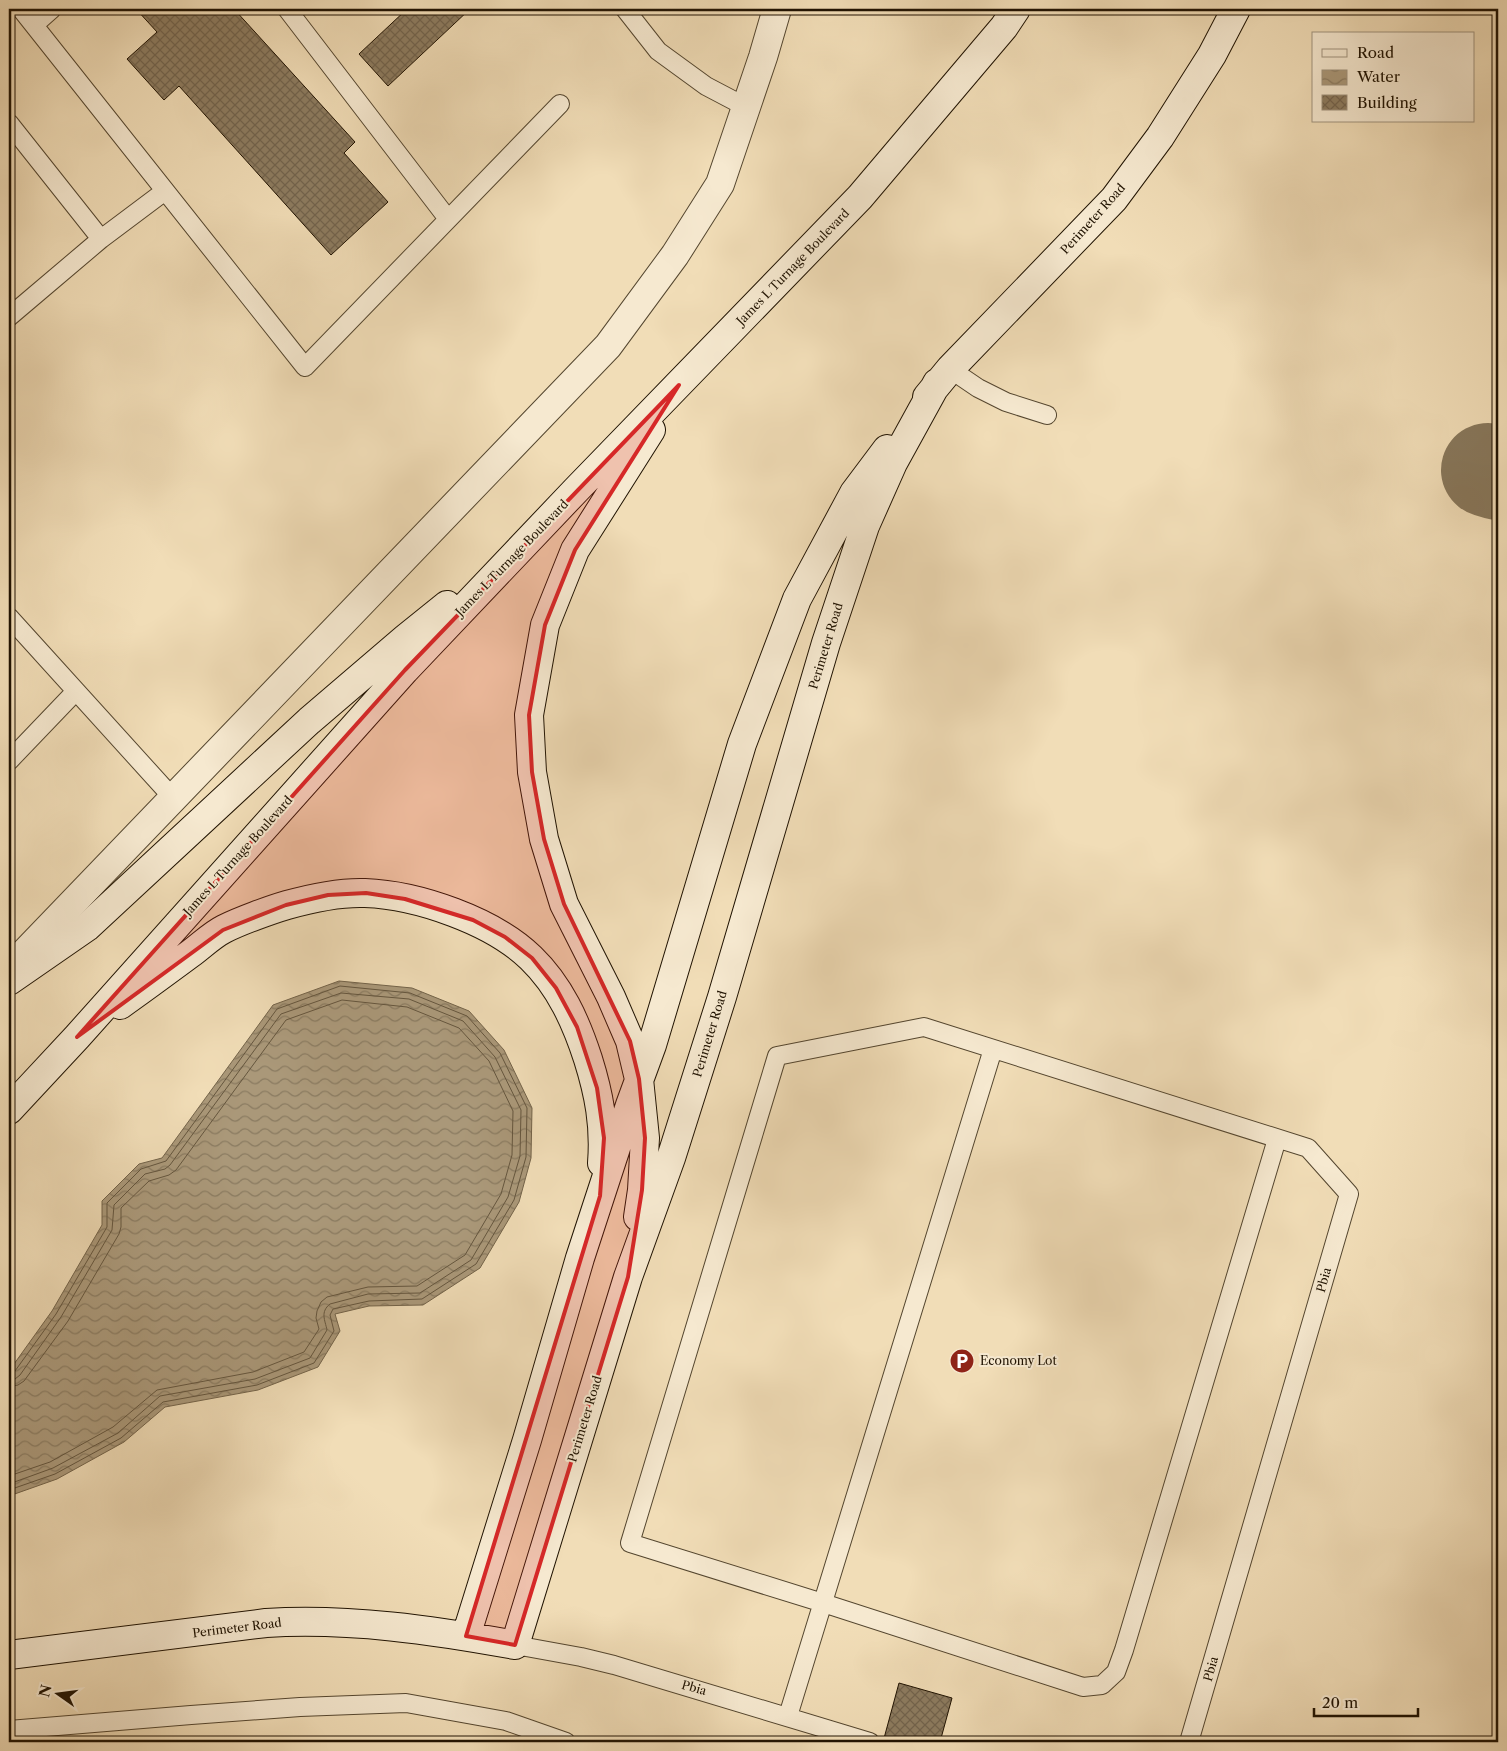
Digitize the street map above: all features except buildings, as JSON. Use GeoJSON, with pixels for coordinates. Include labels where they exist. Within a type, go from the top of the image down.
{"type":"FeatureCollection","features":[{"type":"Feature","properties":{"kind":"street"},"geometry":{"type":"LineString","coordinates":[[9,969],[608,346],[675,255],[720,184],[777,9]]}},
{"type":"Feature","properties":{"kind":"street","name":"James L Turnage Boulevard"},"geometry":{"type":"LineString","coordinates":[[9,1110],[77,1037],[398,677],[860,197],[1004,27],[1016,9]]}},
{"type":"Feature","properties":{"kind":"street","name":"Perimeter Road"},"geometry":{"type":"LineString","coordinates":[[466,1636],[527,1440],[580,1258],[652,1045],[742,744],[797,599],[854,493],[944,376],[1114,199],[1160,137],[1212,56],[1236,9]]}},
{"type":"Feature","properties":{"kind":"street","name":"Perimeter Road"},"geometry":{"type":"LineString","coordinates":[[9,1655],[266,1623],[300,1621],[334,1622],[466,1636],[515,1644],[628,1277],[674,1149],[722,997],[826,643],[865,526],[893,463],[944,376]]}},
{"type":"Feature","properties":{"kind":"street"},"geometry":{"type":"LineString","coordinates":[[628,1277],[642,1190],[645,1138],[639,1079],[630,1041],[611,997],[564,904],[544,838],[532,772],[529,715],[545,625],[575,550],[679,385]]}},
{"type":"Feature","properties":{"kind":"street"},"geometry":{"type":"LineString","coordinates":[[9,981],[87,927],[316,715],[406,638],[529,540]]}},
{"type":"Feature","properties":{"kind":"street"},"geometry":{"type":"LineString","coordinates":[[77,1037],[223,930],[286,906],[328,895],[366,893],[405,899],[440,908],[473,920],[505,937],[532,958],[556,988],[577,1026],[597,1088],[604,1138],[600,1196]]}},
{"type":"Feature","properties":{"kind":"lane"},"geometry":{"type":"LineString","coordinates":[[21,9],[305,367],[560,104]]}},
{"type":"Feature","properties":{"kind":"lane"},"geometry":{"type":"LineString","coordinates":[[34,25],[52,9]]}},
{"type":"Feature","properties":{"kind":"lane"},"geometry":{"type":"LineString","coordinates":[[287,9],[448,219]]}},
{"type":"Feature","properties":{"kind":"lane"},"geometry":{"type":"LineString","coordinates":[[625,9],[658,51],[706,86],[746,107]]}},
{"type":"Feature","properties":{"kind":"lane"},"geometry":{"type":"LineString","coordinates":[[9,122],[101,239]]}},
{"type":"Feature","properties":{"kind":"lane"},"geometry":{"type":"LineString","coordinates":[[9,317],[101,239],[165,191]]}},
{"type":"Feature","properties":{"kind":"lane"},"geometry":{"type":"LineString","coordinates":[[944,376],[978,388],[1006,402],[1047,415]]}},
{"type":"Feature","properties":{"kind":"lane"},"geometry":{"type":"LineString","coordinates":[[9,616],[173,798]]}},
{"type":"Feature","properties":{"kind":"lane"},"geometry":{"type":"LineString","coordinates":[[9,761],[76,691]]}},
{"type":"Feature","properties":{"kind":"lane","name":"Pbia"},"geometry":{"type":"LineString","coordinates":[[823,1603],[630,1543],[777,1056],[924,1027],[1308,1148],[1350,1194],[1189,1742]]}},
{"type":"Feature","properties":{"kind":"lane"},"geometry":{"type":"LineString","coordinates":[[788,1716],[993,1049]]}},
{"type":"Feature","properties":{"kind":"lane"},"geometry":{"type":"LineString","coordinates":[[823,1603],[1083,1687],[1102,1685],[1116,1672],[1127,1641],[1277,1139]]}},
{"type":"Feature","properties":{"kind":"lane","name":"Pbia"},"geometry":{"type":"LineString","coordinates":[[515,1644],[614,1665],[870,1742]]}},
{"type":"Feature","properties":{"kind":"lane"},"geometry":{"type":"LineString","coordinates":[[9,1730],[191,1714],[406,1703],[506,1721],[566,1742]]}},
{"type":"Feature","properties":{"kind":"highlighted area"},"geometry":{"type":"Polygon","coordinates":[[[679,385],[575,550],[545,625],[529,715],[532,772],[544,839],[564,904],[630,1041],[639,1079],[645,1138],[642,1190],[628,1277],[515,1645],[466,1636],[600,1196],[604,1138],[597,1088],[577,1027],[556,988],[532,958],[505,937],[473,920],[405,899],[366,893],[328,895],[286,905],[223,930],[77,1037],[405,670],[679,385]]]}},
{"type":"Feature","properties":{"kind":"water"},"geometry":{"type":"Polygon","coordinates":[[[339,981],[412,988],[469,1011],[504,1050],[532,1108],[531,1158],[519,1202],[480,1268],[423,1305],[369,1306],[335,1314],[340,1331],[318,1367],[258,1390],[165,1407],[124,1442],[57,1479],[9,1496],[9,1371],[52,1311],[102,1225],[102,1201],[139,1164],[162,1158],[273,1005],[339,981]]]}},
{"type":"Feature","properties":{"kind":"taxiway"},"geometry":{"type":"LineString","coordinates":[[1488,470],[1498,473]]}},
{"type":"Feature","properties":{"kind":"place","name":"Economy Lot"},"geometry":{"type":"Point","coordinates":[962,1361]}}]}
